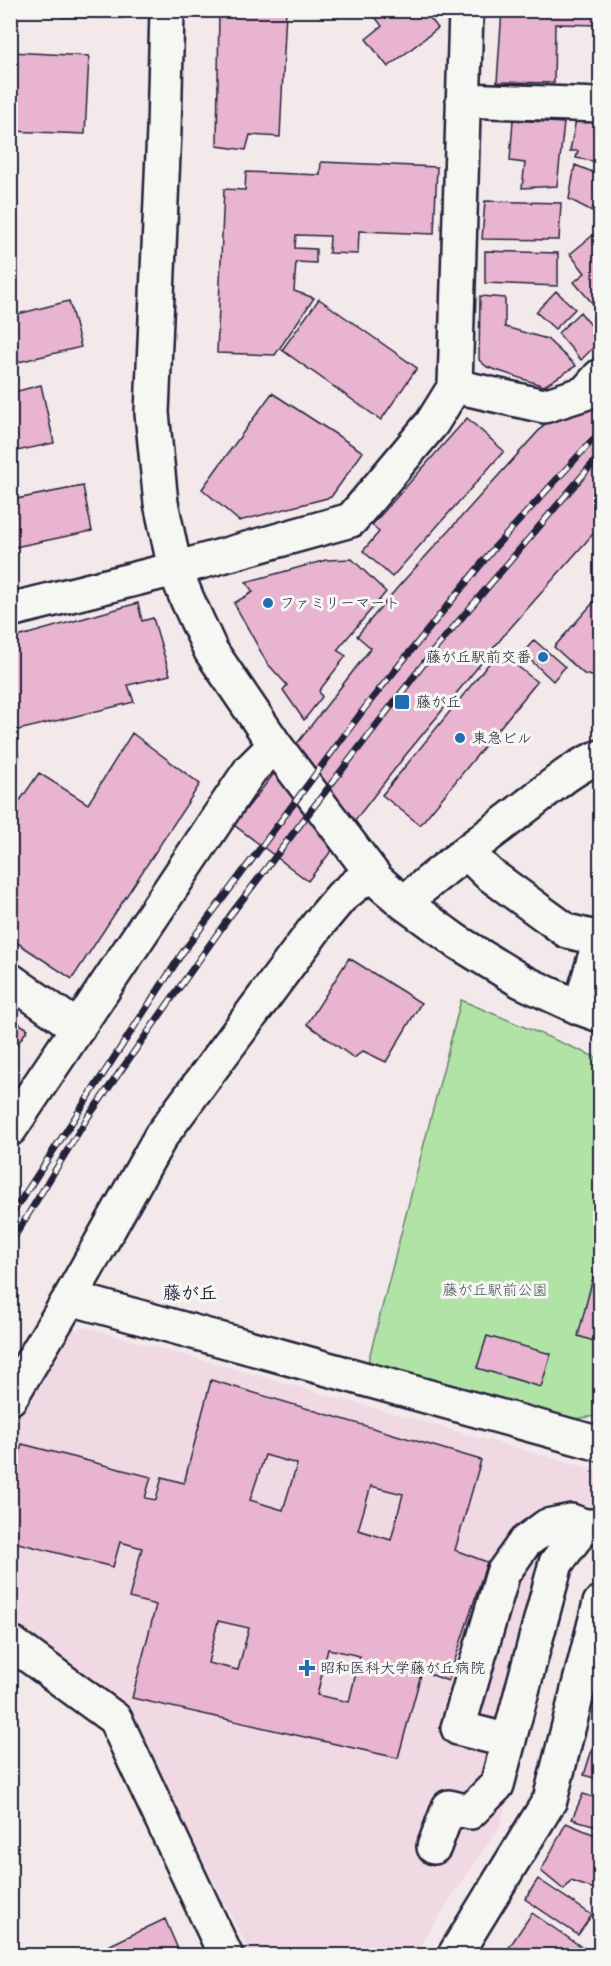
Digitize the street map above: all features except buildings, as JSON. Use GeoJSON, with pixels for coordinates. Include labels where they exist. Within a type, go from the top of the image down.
{"type":"FeatureCollection","features":[{"type":"Feature","properties":{"kind":"street"},"geometry":{"type":"LineString","coordinates":[[167,10],[152,412],[162,503],[175,569],[211,651],[276,745],[370,873],[404,903],[520,981],[590,1011],[600,939],[567,931],[489,874],[467,853]]}},
{"type":"Feature","properties":{"kind":"street"},"geometry":{"type":"LineString","coordinates":[[10,610],[175,569],[351,520],[432,423],[455,386],[466,10]]}},
{"type":"Feature","properties":{"kind":"street"},"geometry":{"type":"LineString","coordinates":[[463,100],[600,105]]}},
{"type":"Feature","properties":{"kind":"street"},"geometry":{"type":"LineString","coordinates":[[455,386],[544,406],[585,393],[600,376]]}},
{"type":"Feature","properties":{"kind":"street"},"geometry":{"type":"LineString","coordinates":[[10,1129],[251,769],[276,745]]}},
{"type":"Feature","properties":{"kind":"street"},"geometry":{"type":"LineString","coordinates":[[404,903],[439,872],[564,778],[588,761],[600,757]]}},
{"type":"Feature","properties":{"kind":"street"},"geometry":{"type":"LineString","coordinates":[[10,1398],[70,1298],[161,1136],[320,922],[341,897],[370,873]]}},
{"type":"Feature","properties":{"kind":"street"},"geometry":{"type":"LineString","coordinates":[[10,980],[78,1028]]}},
{"type":"Feature","properties":{"kind":"street"},"geometry":{"type":"LineString","coordinates":[[70,1298],[600,1444]]}},
{"type":"Feature","properties":{"kind":"street"},"geometry":{"type":"LineString","coordinates":[[509,1741],[458,1728],[503,1573],[525,1542],[547,1526],[571,1521],[592,1526]]}},
{"type":"Feature","properties":{"kind":"street"},"geometry":{"type":"LineString","coordinates":[[434,1847],[449,1807],[470,1812],[497,1785],[556,1563],[592,1526]]}},
{"type":"Feature","properties":{"kind":"street"},"geometry":{"type":"LineString","coordinates":[[454,1956],[550,1800],[600,1603]]}},
{"type":"Feature","properties":{"kind":"street"},"geometry":{"type":"LineString","coordinates":[[10,1642],[115,1719],[226,1956]]}},
{"type":"Feature","properties":{"kind":"shaded area","name":"昭和医科大学藤が丘病院"},"geometry":{"type":"Polygon","coordinates":[[[84,1327],[595,1470],[600,1478],[600,1485],[500,1826],[413,1955],[251,1955],[126,1709],[11,1628],[11,1427],[64,1333],[84,1327]]]}},
{"type":"Feature","properties":{"kind":"green space","name":"藤が丘駅前公園"},"geometry":{"type":"Polygon","coordinates":[[[461,1000],[600,1059],[600,1413],[596,1416],[575,1419],[367,1366],[461,1000]]]}},
{"type":"Feature","properties":{"kind":"railway"},"geometry":{"type":"LineString","coordinates":[[10,1217],[183,952],[367,705],[495,547],[600,432]]}},
{"type":"Feature","properties":{"kind":"railway"},"geometry":{"type":"LineString","coordinates":[[10,1244],[86,1120],[232,913],[435,649],[600,455]]}},
{"type":"Feature","properties":{"kind":"place","name":"ファミリーマート"},"geometry":{"type":"Point","coordinates":[268,603]}},
{"type":"Feature","properties":{"kind":"place","name":"藤が丘駅前交番"},"geometry":{"type":"Point","coordinates":[543,657]}},
{"type":"Feature","properties":{"kind":"place","name":"藤が丘"},"geometry":{"type":"Point","coordinates":[402,702]}},
{"type":"Feature","properties":{"kind":"place","name":"東急ビル"},"geometry":{"type":"Point","coordinates":[460,738]}},
{"type":"Feature","properties":{"kind":"place","name":"昭和医科大学藤が丘病院"},"geometry":{"type":"Point","coordinates":[307,1668]}},
{"type":"Feature","properties":{"kind":"district","name":"藤が丘"},"geometry":{"type":"Point","coordinates":[190,1293]}}]}
